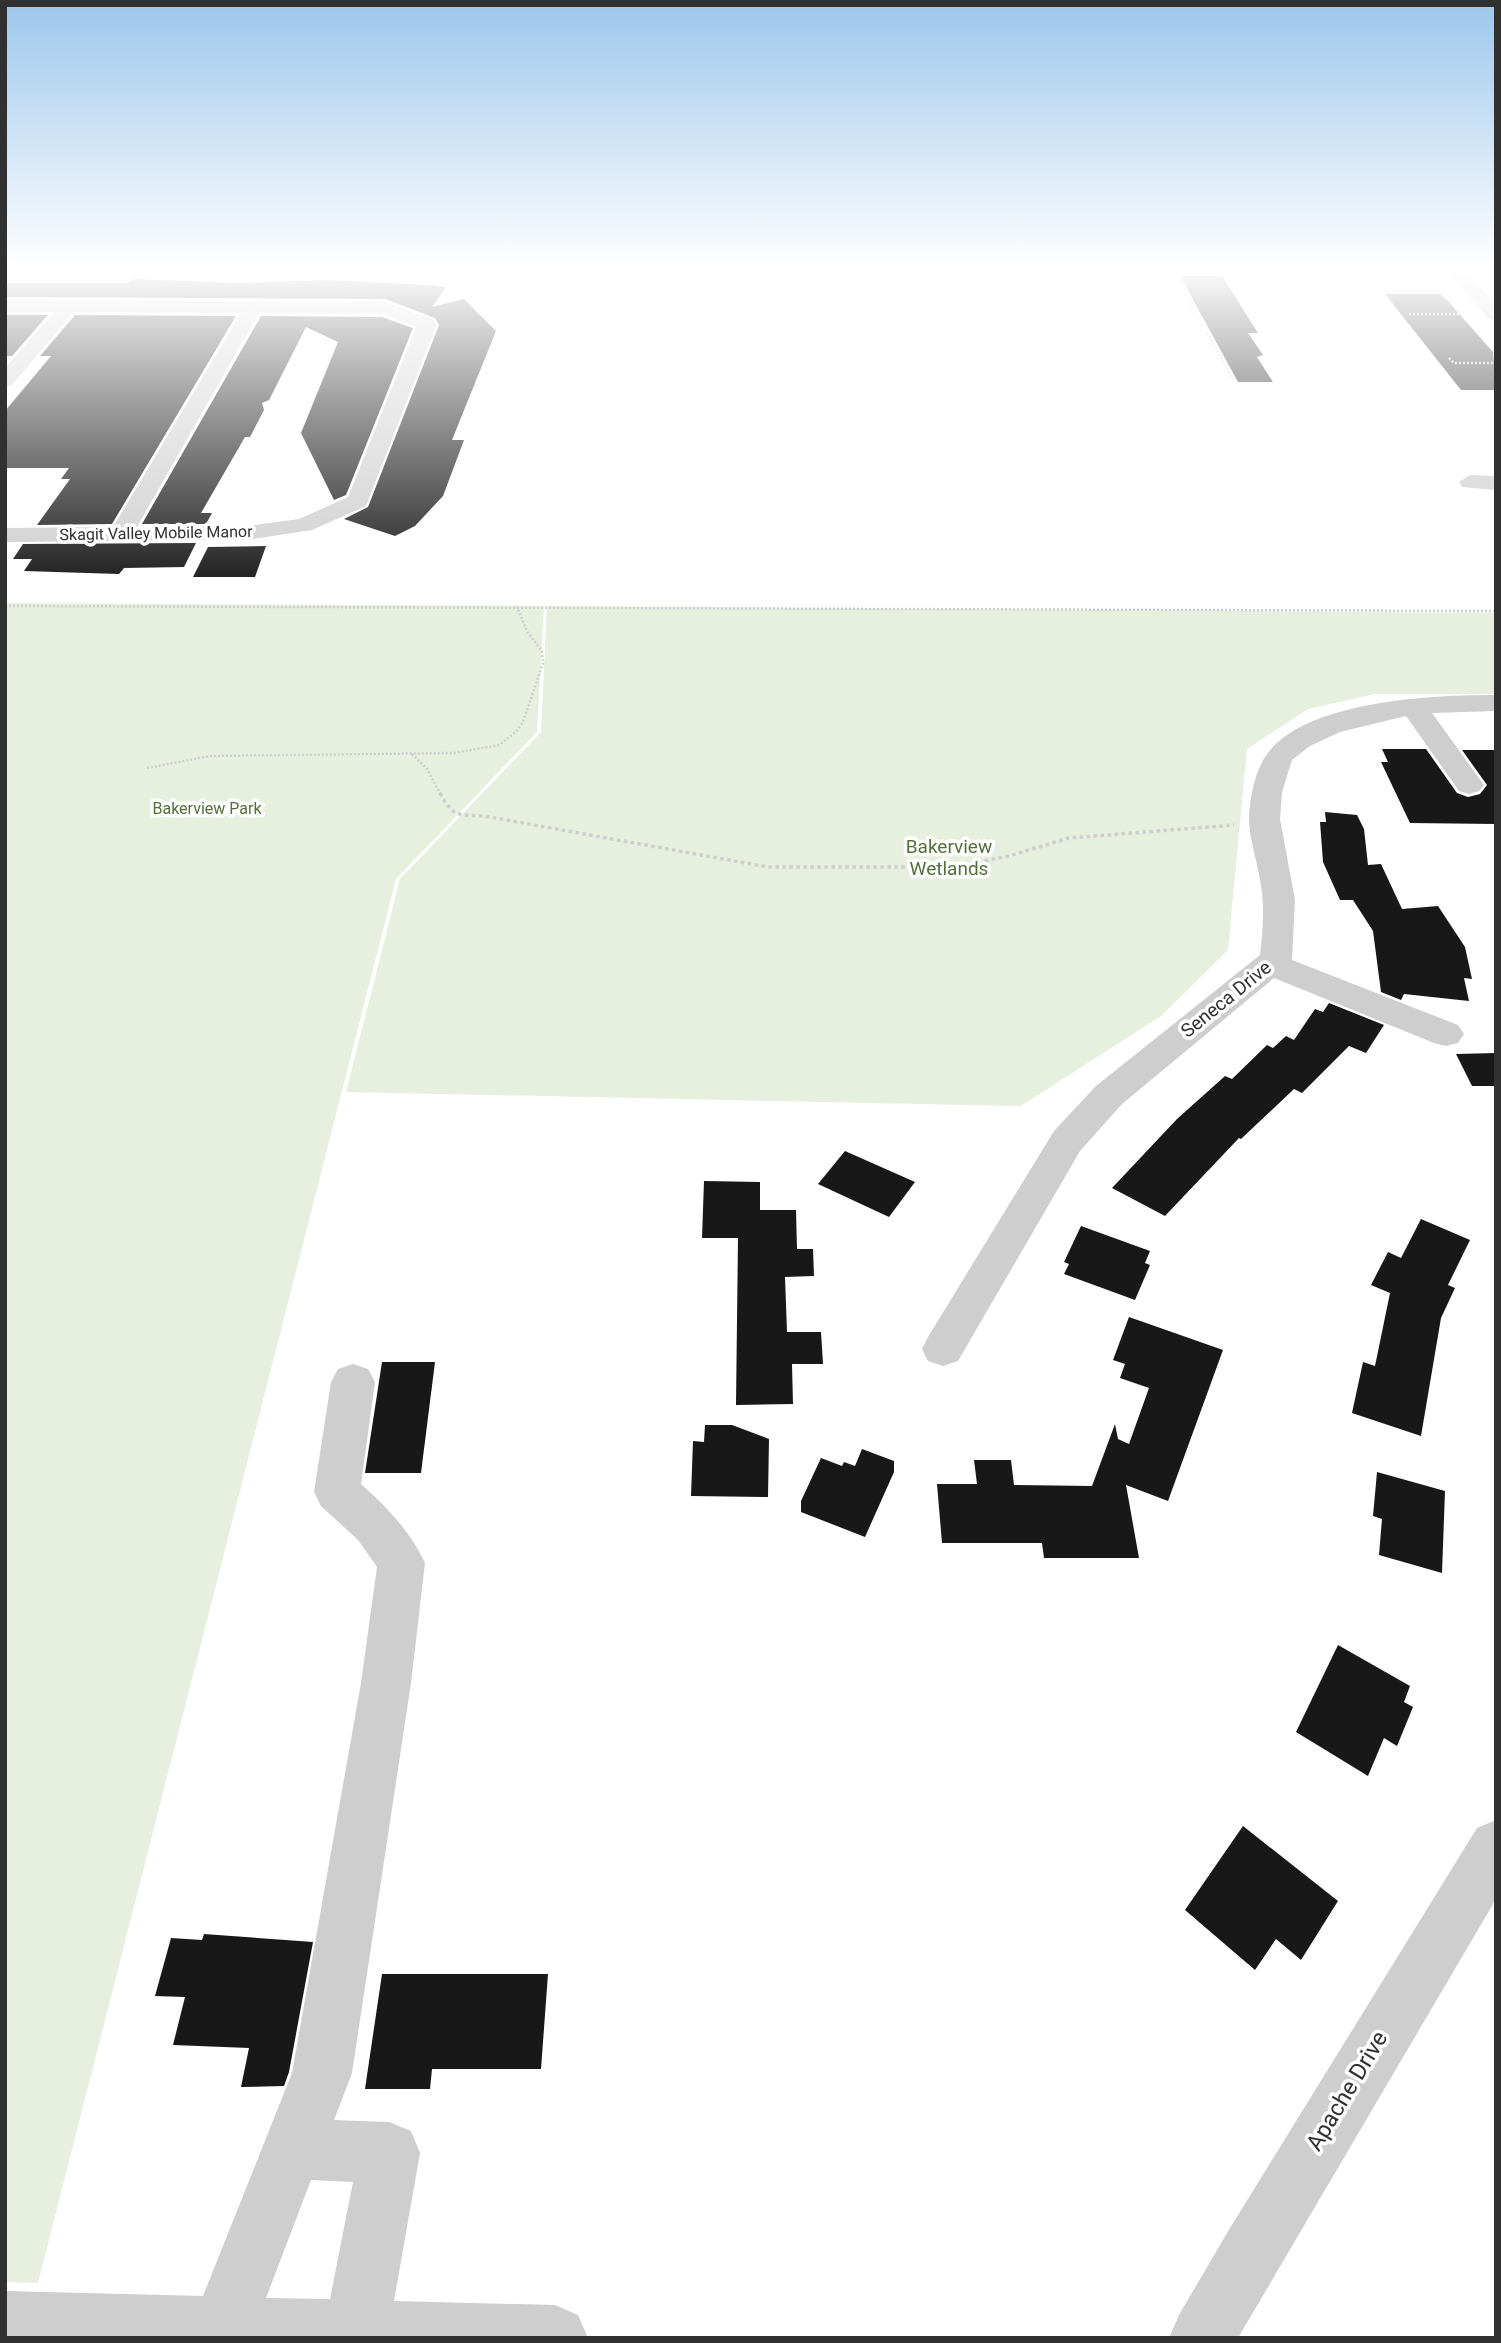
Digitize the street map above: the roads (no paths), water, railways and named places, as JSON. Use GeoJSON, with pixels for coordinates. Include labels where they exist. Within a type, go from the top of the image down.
{"type":"FeatureCollection","features":[{"type":"Feature","properties":{"kind":"street"},"geometry":{"type":"LineString","coordinates":[[120,535],[214,374]]}},
{"type":"Feature","properties":{"kind":"street","name":"Skagit Valley Mobile Manor"},"geometry":{"type":"LineString","coordinates":[[5,535],[246,533],[304,525],[358,501],[407,374]]}},
{"type":"Feature","properties":{"kind":"street"},"geometry":{"type":"LineString","coordinates":[[1471,482],[1496,483]]}},
{"type":"Feature","properties":{"kind":"street","name":"Seneca Drive"},"geometry":{"type":"LineString","coordinates":[[943,1349],[1066,1141],[1109,1095],[1276,959],[1280,925],[1276,883],[1265,828],[1265,807],[1279,758],[1297,742],[1326,727],[1373,712],[1413,706],[1496,704]]}},
{"type":"Feature","properties":{"kind":"street"},"geometry":{"type":"LineString","coordinates":[[1413,706],[1469,785]]}},
{"type":"Feature","properties":{"kind":"street"},"geometry":{"type":"LineString","coordinates":[[1270,964],[1446,1034]]}},
{"type":"Feature","properties":{"kind":"street"},"geometry":{"type":"LineString","coordinates":[[222,2329],[322,2073],[386,1683],[401,1563],[374,1525],[337,1492],[353,1382]]}},
{"type":"Feature","properties":{"kind":"street","name":"Apache Drive"},"geometry":{"type":"LineString","coordinates":[[1202,2338],[1263,2232],[1496,1847]]}},
{"type":"Feature","properties":{"kind":"street"},"geometry":{"type":"LineString","coordinates":[[293,2149],[389,2153],[356,2332]]}},
{"type":"Feature","properties":{"kind":"street"},"geometry":{"type":"LineString","coordinates":[[5,2323],[555,2338]]}},
{"type":"Feature","properties":{"kind":"park label","name":"Bakerview Park"},"geometry":{"type":"Point","coordinates":[207,808]}},
{"type":"Feature","properties":{"kind":"park label","name":"Bakerview Wetlands"},"geometry":{"type":"Point","coordinates":[949,857]}}]}
